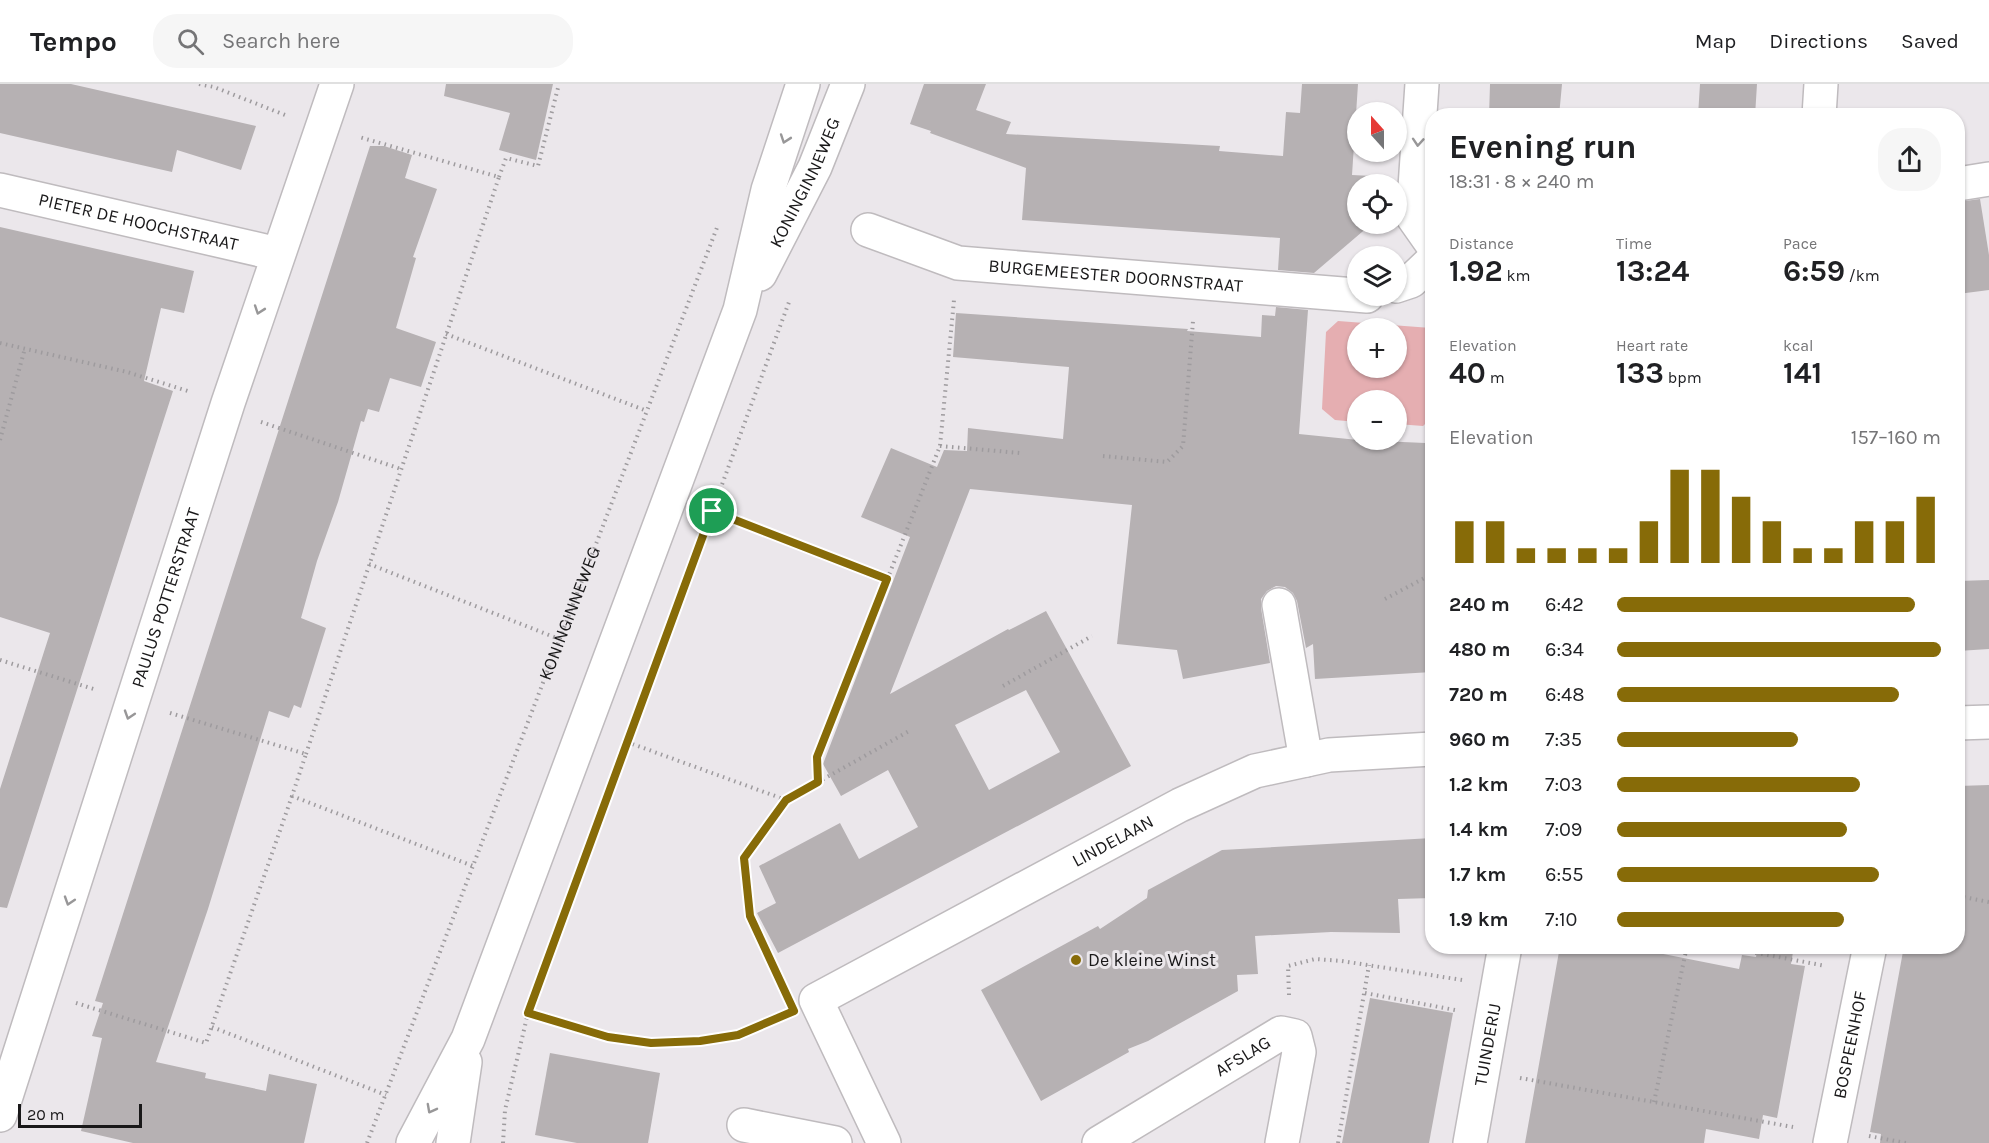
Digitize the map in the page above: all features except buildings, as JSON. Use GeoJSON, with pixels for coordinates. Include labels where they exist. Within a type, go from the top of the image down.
{"type":"FeatureCollection","features":[{"type":"Feature","properties":{"kind":"street","name":"PAULUS POTTERSTRAAT"},"geometry":{"type":"LineString","coordinates":[[0,1115],[227,406],[337,84]]}},
{"type":"Feature","properties":{"kind":"street","name":"KONINGINNEWEG"},"geometry":{"type":"LineString","coordinates":[[413,1143],[468,1039],[740,310],[768,190],[803,84]]}},
{"type":"Feature","properties":{"kind":"street","name":"KONINGINNEWEG"},"geometry":{"type":"LineString","coordinates":[[740,310],[789,221],[815,167],[848,84]]}},
{"type":"Feature","properties":{"kind":"street"},"geometry":{"type":"LineString","coordinates":[[1422,84],[1413,217],[1425,234]]}},
{"type":"Feature","properties":{"kind":"street"},"geometry":{"type":"LineString","coordinates":[[1820,108],[1821,84]]}},
{"type":"Feature","properties":{"kind":"street"},"geometry":{"type":"LineString","coordinates":[[1965,183],[1989,179]]}},
{"type":"Feature","properties":{"kind":"street","name":"PIETER DE HOOCHSTRAAT"},"geometry":{"type":"LineString","coordinates":[[0,190],[278,254]]}},
{"type":"Feature","properties":{"kind":"street","name":"BURGEMEESTER DOORNSTRAAT"},"geometry":{"type":"LineString","coordinates":[[868,230],[958,263],[1347,294]]}},
{"type":"Feature","properties":{"kind":"street"},"geometry":{"type":"LineString","coordinates":[[1407,282],[1425,268]]}},
{"type":"Feature","properties":{"kind":"street"},"geometry":{"type":"LineString","coordinates":[[1279,605],[1306,760]]}},
{"type":"Feature","properties":{"kind":"street"},"geometry":{"type":"LineString","coordinates":[[1965,723],[1989,722]]}},
{"type":"Feature","properties":{"kind":"street","name":"LINDELAAN"},"geometry":{"type":"LineString","coordinates":[[805,1006],[1180,805],[1255,771],[1329,755],[1425,749]]}},
{"type":"Feature","properties":{"kind":"street","name":"TUINDERIJ"},"geometry":{"type":"LineString","coordinates":[[1470,1143],[1504,954]]}},
{"type":"Feature","properties":{"kind":"street","name":"BOSPEENHOF"},"geometry":{"type":"LineString","coordinates":[[1832,1136],[1868,960]]}},
{"type":"Feature","properties":{"kind":"street"},"geometry":{"type":"LineString","coordinates":[[805,1006],[885,1143]]}},
{"type":"Feature","properties":{"kind":"street","name":"AFSLAG"},"geometry":{"type":"LineString","coordinates":[[1099,1143],[1281,1033],[1295,1036],[1299,1052],[1282,1143]]}},
{"type":"Feature","properties":{"kind":"street","name":"KONINGINNEWEG"},"geometry":{"type":"LineString","coordinates":[[453,1143],[468,1039]]}},
{"type":"Feature","properties":{"kind":"street"},"geometry":{"type":"LineString","coordinates":[[744,1125],[835,1143]]}},
{"type":"Feature","properties":{"kind":"path"},"geometry":{"type":"LineString","coordinates":[[199,84],[214,87],[291,117],[499,177]]}},
{"type":"Feature","properties":{"kind":"path"},"geometry":{"type":"LineString","coordinates":[[40,992],[206,1043],[292,796],[499,177],[506,158],[538,166],[559,84]]}},
{"type":"Feature","properties":{"kind":"path","name":"KONINGINNEWEG"},"geometry":{"type":"LineString","coordinates":[[367,1143],[719,222]]}},
{"type":"Feature","properties":{"kind":"path"},"geometry":{"type":"LineString","coordinates":[[818,782],[817,757],[939,446],[958,263]]}},
{"type":"Feature","properties":{"kind":"path"},"geometry":{"type":"LineString","coordinates":[[1103,456],[1167,462],[1183,446],[1196,283]]}},
{"type":"Feature","properties":{"kind":"path"},"geometry":{"type":"LineString","coordinates":[[503,1143],[505,1110],[528,1013],[789,300]]}},
{"type":"Feature","properties":{"kind":"path"},"geometry":{"type":"LineString","coordinates":[[446,334],[647,411]]}},
{"type":"Feature","properties":{"kind":"path"},"geometry":{"type":"LineString","coordinates":[[0,343],[127,372],[401,469]]}},
{"type":"Feature","properties":{"kind":"path"},"geometry":{"type":"LineString","coordinates":[[0,440],[25,348]]}},
{"type":"Feature","properties":{"kind":"path"},"geometry":{"type":"LineString","coordinates":[[939,446],[1020,453]]}},
{"type":"Feature","properties":{"kind":"path"},"geometry":{"type":"LineString","coordinates":[[712,511],[887,579]]}},
{"type":"Feature","properties":{"kind":"path"},"geometry":{"type":"LineString","coordinates":[[369,564],[559,639]]}},
{"type":"Feature","properties":{"kind":"path"},"geometry":{"type":"LineString","coordinates":[[1385,599],[1425,578]]}},
{"type":"Feature","properties":{"kind":"path"},"geometry":{"type":"LineString","coordinates":[[1003,686],[1092,636]]}},
{"type":"Feature","properties":{"kind":"path"},"geometry":{"type":"LineString","coordinates":[[0,660],[306,754]]}},
{"type":"Feature","properties":{"kind":"path"},"geometry":{"type":"LineString","coordinates":[[528,1013],[608,1037],[651,1043],[700,1041],[738,1035],[805,1006],[750,916],[744,858],[786,800],[911,730]]}},
{"type":"Feature","properties":{"kind":"path"},"geometry":{"type":"LineString","coordinates":[[627,742],[786,800]]}},
{"type":"Feature","properties":{"kind":"path"},"geometry":{"type":"LineString","coordinates":[[292,796],[473,866]]}},
{"type":"Feature","properties":{"kind":"path"},"geometry":{"type":"LineString","coordinates":[[1965,897],[1989,902]]}},
{"type":"Feature","properties":{"kind":"path"},"geometry":{"type":"LineString","coordinates":[[1654,1102],[1685,954]]}},
{"type":"Feature","properties":{"kind":"path"},"geometry":{"type":"LineString","coordinates":[[1805,954],[1868,960]]}},
{"type":"Feature","properties":{"kind":"path"},"geometry":{"type":"LineString","coordinates":[[1291,1034],[1288,966],[1315,959],[1370,966],[1495,1001]]}},
{"type":"Feature","properties":{"kind":"path"},"geometry":{"type":"LineString","coordinates":[[1338,1143],[1370,966]]}},
{"type":"Feature","properties":{"kind":"path"},"geometry":{"type":"LineString","coordinates":[[1365,993],[1495,1001]]}},
{"type":"Feature","properties":{"kind":"path"},"geometry":{"type":"LineString","coordinates":[[212,1028],[386,1095]]}},
{"type":"Feature","properties":{"kind":"path"},"geometry":{"type":"LineString","coordinates":[[1483,1071],[1832,1136]]}},
{"type":"Feature","properties":{"kind":"shaded area"},"geometry":{"type":"Polygon","coordinates":[[[1338,321],[1347,322],[1347,378],[1407,378],[1407,326],[1425,328],[1425,424],[1423,426],[1407,425],[1407,390],[1347,390],[1347,421],[1335,420],[1322,409],[1326,332],[1338,321]]]}},
{"type":"Feature","properties":{"kind":"place","name":"De kleine Winst"},"geometry":{"type":"Point","coordinates":[1076,960]}},
{"type":"Feature","properties":{"kind":"route"},"geometry":{"type":"LineString","coordinates":[[712,511],[887,579],[817,757],[818,782],[786,800],[744,858],[750,916],[794,1011],[738,1035],[700,1041],[651,1043],[608,1037],[528,1013],[712,511]]}}]}
